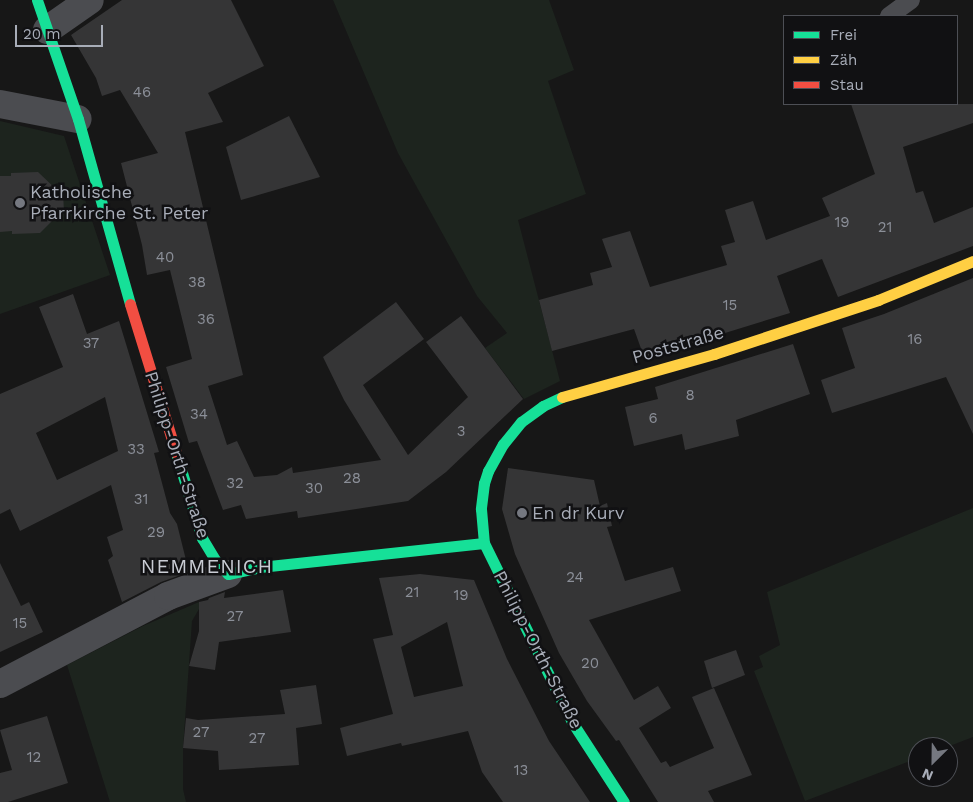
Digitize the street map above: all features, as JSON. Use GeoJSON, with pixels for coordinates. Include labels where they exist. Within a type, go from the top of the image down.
{"type":"FeatureCollection","features":[{"type":"Feature","properties":{"kind":"street","name":"Philipp-Orth-Straße"},"geometry":{"type":"LineString","coordinates":[[37,0],[78,119],[121,275],[202,538],[208,550],[228,574]]}},
{"type":"Feature","properties":{"kind":"street"},"geometry":{"type":"LineString","coordinates":[[47,30],[90,0]]}},
{"type":"Feature","properties":{"kind":"street"},"geometry":{"type":"LineString","coordinates":[[0,104],[78,119]]}},
{"type":"Feature","properties":{"kind":"street","name":"Poststraße"},"geometry":{"type":"LineString","coordinates":[[484,543],[481,509],[488,471],[511,433],[543,406],[562,397],[714,354],[878,300],[973,261]]}},
{"type":"Feature","properties":{"kind":"street","name":"Philipp-Orth-Straße"},"geometry":{"type":"LineString","coordinates":[[484,543],[572,722],[624,802]]}},
{"type":"Feature","properties":{"kind":"street"},"geometry":{"type":"LineString","coordinates":[[0,684],[168,596],[228,574],[260,567],[484,543]]}},
{"type":"Feature","properties":{"kind":"lane"},"geometry":{"type":"LineString","coordinates":[[889,15],[911,0]]}},
{"type":"Feature","properties":{"kind":"shaded area"},"geometry":{"type":"Polygon","coordinates":[[[333,0],[549,0],[574,70],[548,81],[586,194],[518,220],[560,381],[524,399],[485,348],[507,333],[477,296],[398,153],[333,0]]]}},
{"type":"Feature","properties":{"kind":"shaded area"},"geometry":{"type":"Polygon","coordinates":[[[0,121],[64,136],[110,275],[0,314],[0,121]]]}},
{"type":"Feature","properties":{"kind":"shaded area"},"geometry":{"type":"Polygon","coordinates":[[[973,508],[973,737],[958,743],[958,737],[908,737],[908,762],[805,801],[754,671],[763,667],[759,656],[780,645],[767,592],[973,508]]]}},
{"type":"Feature","properties":{"kind":"shaded area"},"geometry":{"type":"Polygon","coordinates":[[[199,602],[199,609],[192,621],[183,748],[183,789],[186,802],[110,802],[67,665],[143,626],[199,602]]]}},
{"type":"Feature","properties":{"kind":"building"},"geometry":{"type":"Polygon","coordinates":[[[122,0],[231,0],[264,66],[208,93],[223,122],[185,132],[243,375],[208,386],[227,445],[237,441],[254,477],[277,475],[292,467],[293,473],[381,460],[344,400],[323,357],[396,302],[424,339],[363,385],[408,455],[468,397],[426,342],[461,316],[523,399],[446,472],[408,501],[298,518],[297,511],[246,519],[241,505],[223,510],[197,441],[189,443],[166,367],[192,359],[170,270],[147,275],[142,245],[121,163],[158,153],[120,90],[102,96],[96,78],[71,35],[122,0]]]}},
{"type":"Feature","properties":{"kind":"building"},"geometry":{"type":"Polygon","coordinates":[[[973,104],[973,123],[903,147],[916,193],[923,191],[934,223],[973,207],[973,246],[838,297],[822,259],[777,276],[790,313],[647,357],[644,357],[634,329],[552,351],[539,300],[593,285],[590,273],[612,267],[602,239],[630,231],[650,287],[727,265],[721,246],[735,242],[725,210],[753,201],[766,240],[830,216],[822,198],[875,174],[851,105],[973,104]]]}},
{"type":"Feature","properties":{"kind":"building"},"geometry":{"type":"Polygon","coordinates":[[[289,116],[320,177],[241,200],[226,147],[289,116]]]}},
{"type":"Feature","properties":{"kind":"building","name":"Katholische Pfarrkirche St. Peter"},"geometry":{"type":"Polygon","coordinates":[[[38,172],[58,191],[63,191],[64,213],[59,214],[40,233],[12,234],[12,231],[0,232],[0,176],[11,176],[11,173],[38,172]]]}},
{"type":"Feature","properties":{"kind":"building"},"geometry":{"type":"Polygon","coordinates":[[[973,278],[973,434],[946,377],[832,413],[821,380],[855,368],[842,328],[884,314],[973,278]]]}},
{"type":"Feature","properties":{"kind":"building"},"geometry":{"type":"Polygon","coordinates":[[[73,294],[87,334],[119,321],[159,452],[154,453],[170,513],[177,524],[189,572],[161,582],[122,602],[108,560],[113,556],[107,537],[123,530],[111,485],[20,531],[10,509],[0,514],[0,394],[63,367],[39,307],[73,294]],[[105,397],[36,433],[57,480],[118,451],[105,397]]]}},
{"type":"Feature","properties":{"kind":"building"},"geometry":{"type":"Polygon","coordinates":[[[793,344],[810,394],[736,420],[739,436],[685,450],[682,434],[634,446],[625,407],[658,399],[655,387],[793,344]]]}},
{"type":"Feature","properties":{"kind":"building"},"geometry":{"type":"Polygon","coordinates":[[[508,468],[594,480],[600,506],[607,503],[612,526],[607,527],[625,581],[673,567],[681,591],[589,620],[634,700],[658,686],[671,708],[639,728],[661,763],[666,761],[670,767],[714,748],[692,697],[714,688],[752,775],[708,791],[714,802],[658,802],[619,740],[616,741],[587,701],[559,653],[515,554],[502,509],[508,468]]]}},
{"type":"Feature","properties":{"kind":"building"},"geometry":{"type":"Polygon","coordinates":[[[0,563],[21,606],[29,602],[43,632],[0,652],[0,563]]]}},
{"type":"Feature","properties":{"kind":"building"},"geometry":{"type":"Polygon","coordinates":[[[420,574],[474,580],[507,659],[549,741],[590,802],[503,802],[482,772],[468,731],[402,746],[401,743],[347,756],[340,728],[393,714],[373,639],[393,635],[379,578],[420,574]],[[447,622],[401,647],[414,697],[463,686],[447,622]]]}},
{"type":"Feature","properties":{"kind":"building"},"geometry":{"type":"Polygon","coordinates":[[[283,590],[291,632],[219,642],[215,670],[189,666],[199,631],[199,602],[225,592],[224,598],[283,590]]]}},
{"type":"Feature","properties":{"kind":"building"},"geometry":{"type":"Polygon","coordinates":[[[736,650],[745,675],[712,688],[704,661],[736,650]]]}},
{"type":"Feature","properties":{"kind":"building"},"geometry":{"type":"Polygon","coordinates":[[[316,685],[322,724],[296,728],[299,765],[219,770],[218,751],[183,748],[186,718],[198,720],[285,714],[280,690],[316,685]]]}},
{"type":"Feature","properties":{"kind":"building"},"geometry":{"type":"Polygon","coordinates":[[[47,716],[68,783],[8,802],[0,802],[0,773],[12,770],[0,730],[47,716]]]}},
{"type":"Feature","properties":{"kind":"traffic: fast"},"geometry":{"type":"LineString","coordinates":[[37,0],[78,119],[130,304]]}},
{"type":"Feature","properties":{"kind":"traffic: fast"},"geometry":{"type":"LineString","coordinates":[[562,397],[543,406],[521,422],[503,444],[488,471],[484,483],[481,509],[484,543],[572,722],[624,802]]}},
{"type":"Feature","properties":{"kind":"traffic: fast"},"geometry":{"type":"LineString","coordinates":[[176,453],[202,538],[215,560],[228,574],[260,567],[484,543]]}},
{"type":"Feature","properties":{"kind":"traffic: slow"},"geometry":{"type":"LineString","coordinates":[[562,397],[714,354],[878,300],[973,261]]}},
{"type":"Feature","properties":{"kind":"traffic: jam"},"geometry":{"type":"LineString","coordinates":[[130,304],[176,453]]}},
{"type":"Feature","properties":{"kind":"place","name":"Katholische Pfarrkirche St. Peter"},"geometry":{"type":"Point","coordinates":[20,203]}},
{"type":"Feature","properties":{"kind":"place","name":"En dr Kurv"},"geometry":{"type":"Point","coordinates":[522,513]}},
{"type":"Feature","properties":{"kind":"district","name":"NEMMENICH"},"geometry":{"type":"Point","coordinates":[207,566]}}]}
